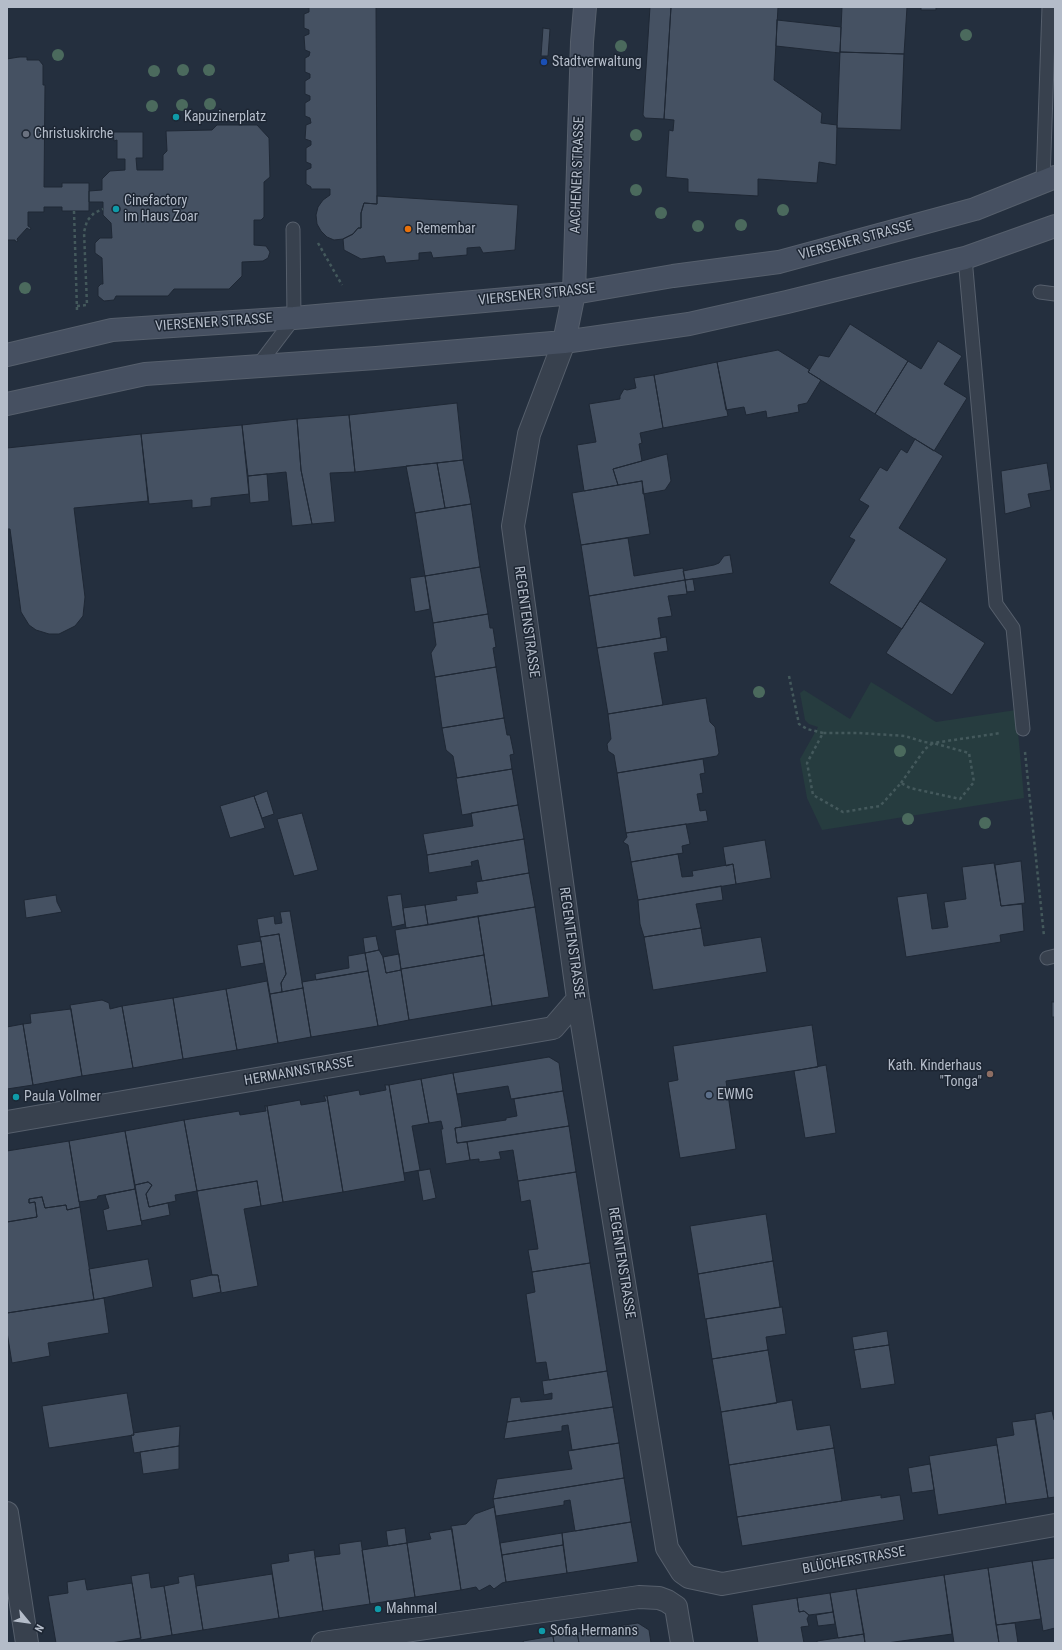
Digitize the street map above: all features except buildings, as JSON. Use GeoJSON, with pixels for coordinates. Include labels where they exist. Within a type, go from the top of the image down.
{"type":"FeatureCollection","features":[{"type":"Feature","properties":{"kind":"main road","name":"AACHENER STRASSE"},"geometry":{"type":"LineString","coordinates":[[564,342],[574,293],[582,50],[585,7]]}},
{"type":"Feature","properties":{"kind":"main road","name":"VIERSENER STRASSE"},"geometry":{"type":"LineString","coordinates":[[7,355],[112,330],[294,318],[574,293],[673,276],[779,262],[975,209],[1049,179]]}},
{"type":"Feature","properties":{"kind":"main road"},"geometry":{"type":"LineString","coordinates":[[7,404],[146,374],[376,358],[564,342],[689,324],[787,302],[964,258],[1055,226]]}},
{"type":"Feature","properties":{"kind":"street","name":"REGENTENSTRASSE"},"geometry":{"type":"LineString","coordinates":[[564,342],[529,434],[513,526],[578,999],[667,1548]]}},
{"type":"Feature","properties":{"kind":"street","name":"HERMANNSTRASSE"},"geometry":{"type":"LineString","coordinates":[[7,1122],[553,1028],[578,999]]}},
{"type":"Feature","properties":{"kind":"street"},"geometry":{"type":"LineString","coordinates":[[7,1513],[27,1643]]}},
{"type":"Feature","properties":{"kind":"street","name":"BLÜCHERSTRASSE"},"geometry":{"type":"LineString","coordinates":[[667,1548],[682,1572],[689,1578],[722,1584],[1055,1525]]}},
{"type":"Feature","properties":{"kind":"street"},"geometry":{"type":"LineString","coordinates":[[323,1643],[635,1597],[659,1598],[676,1607],[682,1643]]}},
{"type":"Feature","properties":{"kind":"lane"},"geometry":{"type":"LineString","coordinates":[[1049,7],[1049,179]]}},
{"type":"Feature","properties":{"kind":"lane"},"geometry":{"type":"LineString","coordinates":[[257,367],[294,318],[293,228]]}},
{"type":"Feature","properties":{"kind":"lane"},"geometry":{"type":"LineString","coordinates":[[964,258],[996,604],[1013,628],[1023,729]]}},
{"type":"Feature","properties":{"kind":"lane"},"geometry":{"type":"LineString","coordinates":[[1040,292],[1055,294]]}},
{"type":"Feature","properties":{"kind":"path"},"geometry":{"type":"LineString","coordinates":[[77,306],[87,305],[84,232],[87,221],[94,213],[103,209]]}},
{"type":"Feature","properties":{"kind":"path"},"geometry":{"type":"LineString","coordinates":[[74,211],[77,300]]}},
{"type":"Feature","properties":{"kind":"path"},"geometry":{"type":"LineString","coordinates":[[322,250],[357,312]]}},
{"type":"Feature","properties":{"kind":"path"},"geometry":{"type":"LineString","coordinates":[[789,676],[799,724],[807,730],[823,733],[859,733],[905,736],[969,753],[974,782],[960,799],[910,788],[901,784]]}},
{"type":"Feature","properties":{"kind":"path"},"geometry":{"type":"LineString","coordinates":[[823,733],[806,763],[812,794],[843,812],[880,806],[901,784],[924,749],[933,743],[1023,729],[1051,957]]}},
{"type":"Feature","properties":{"kind":"green space"},"geometry":{"type":"Polygon","coordinates":[[[871,682],[936,722],[1016,710],[1024,798],[822,830],[807,798],[800,759],[818,727],[809,724],[805,720],[800,693],[804,690],[850,719],[871,682]]]}},
{"type":"Feature","properties":{"kind":"place","name":"Stadtverwaltung"},"geometry":{"type":"Point","coordinates":[544,62]}},
{"type":"Feature","properties":{"kind":"place","name":"Kapuzinerplatz"},"geometry":{"type":"Point","coordinates":[176,117]}},
{"type":"Feature","properties":{"kind":"place","name":"Christuskirche"},"geometry":{"type":"Point","coordinates":[26,134]}},
{"type":"Feature","properties":{"kind":"place","name":"Cinefactory im Haus Zoar"},"geometry":{"type":"Point","coordinates":[116,209]}},
{"type":"Feature","properties":{"kind":"place","name":"Remembar"},"geometry":{"type":"Point","coordinates":[408,229]}},
{"type":"Feature","properties":{"kind":"place","name":"Kath. Kinderhaus \"Tonga\""},"geometry":{"type":"Point","coordinates":[990,1074]}},
{"type":"Feature","properties":{"kind":"place","name":"EWMG"},"geometry":{"type":"Point","coordinates":[709,1095]}},
{"type":"Feature","properties":{"kind":"place","name":"Paula Vollmer"},"geometry":{"type":"Point","coordinates":[16,1097]}},
{"type":"Feature","properties":{"kind":"place","name":"Mahnmal"},"geometry":{"type":"Point","coordinates":[378,1609]}},
{"type":"Feature","properties":{"kind":"place","name":"Sofia Hermanns"},"geometry":{"type":"Point","coordinates":[542,1631]}}]}
